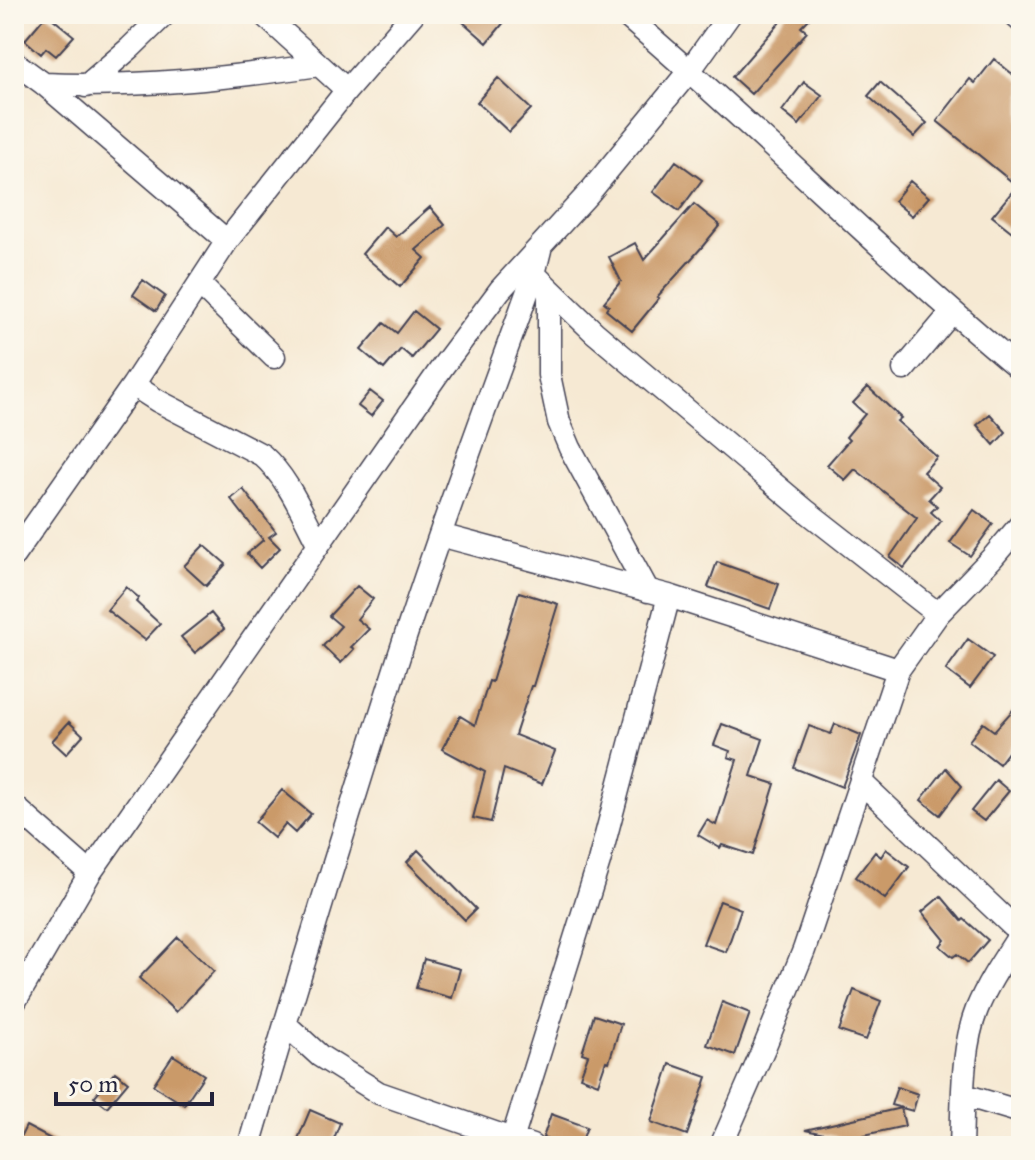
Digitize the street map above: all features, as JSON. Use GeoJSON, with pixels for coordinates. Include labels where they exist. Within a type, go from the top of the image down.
{"type":"FeatureCollection","features":[{"type":"Feature","properties":{"kind":"street"},"geometry":{"type":"LineString","coordinates":[[86,86],[165,14]]}},
{"type":"Feature","properties":{"kind":"street"},"geometry":{"type":"LineString","coordinates":[[263,14],[347,90]]}},
{"type":"Feature","properties":{"kind":"street"},"geometry":{"type":"LineString","coordinates":[[14,555],[133,385],[227,241],[347,90],[413,14]]}},
{"type":"Feature","properties":{"kind":"street"},"geometry":{"type":"LineString","coordinates":[[624,14],[690,70],[952,312],[1021,370]]}},
{"type":"Feature","properties":{"kind":"street"},"geometry":{"type":"LineString","coordinates":[[14,1003],[90,873],[443,366],[500,290],[589,193],[690,70],[730,14]]}},
{"type":"Feature","properties":{"kind":"street"},"geometry":{"type":"LineString","coordinates":[[1013,14],[1021,21]]}},
{"type":"Feature","properties":{"kind":"street"},"geometry":{"type":"LineString","coordinates":[[14,62],[44,84],[227,241]]}},
{"type":"Feature","properties":{"kind":"street"},"geometry":{"type":"LineString","coordinates":[[44,84],[86,86],[168,82],[319,65]]}},
{"type":"Feature","properties":{"kind":"street"},"geometry":{"type":"LineString","coordinates":[[285,1024],[320,1056],[379,1093],[522,1143],[599,862],[659,594],[570,448],[559,422],[549,375],[541,245]]}},
{"type":"Feature","properties":{"kind":"street"},"geometry":{"type":"LineString","coordinates":[[249,1146],[393,674],[440,535],[542,282]]}},
{"type":"Feature","properties":{"kind":"street"},"geometry":{"type":"LineString","coordinates":[[542,282],[594,332],[805,510],[938,614]]}},
{"type":"Feature","properties":{"kind":"street"},"geometry":{"type":"LineString","coordinates":[[199,284],[274,357]]}},
{"type":"Feature","properties":{"kind":"street"},"geometry":{"type":"LineString","coordinates":[[904,369],[952,312]]}},
{"type":"Feature","properties":{"kind":"street"},"geometry":{"type":"LineString","coordinates":[[133,385],[262,455],[290,490],[318,543]]}},
{"type":"Feature","properties":{"kind":"street"},"geometry":{"type":"LineString","coordinates":[[721,1146],[804,950],[898,670],[938,614],[1021,524]]}},
{"type":"Feature","properties":{"kind":"street"},"geometry":{"type":"LineString","coordinates":[[440,535],[659,594],[898,670]]}},
{"type":"Feature","properties":{"kind":"street"},"geometry":{"type":"LineString","coordinates":[[861,782],[1021,933],[987,985],[975,1013],[967,1049],[961,1146]]}},
{"type":"Feature","properties":{"kind":"street"},"geometry":{"type":"LineString","coordinates":[[14,806],[90,873]]}},
{"type":"Feature","properties":{"kind":"street"},"geometry":{"type":"LineString","coordinates":[[964,1095],[1021,1112]]}},
{"type":"Feature","properties":{"kind":"building"},"geometry":{"type":"Polygon","coordinates":[[[47,14],[74,36],[56,56],[46,48],[41,54],[25,40],[47,14]]]}},
{"type":"Feature","properties":{"kind":"building"},"geometry":{"type":"Polygon","coordinates":[[[454,14],[497,14],[505,21],[487,43],[454,14]]]}},
{"type":"Feature","properties":{"kind":"building"},"geometry":{"type":"Polygon","coordinates":[[[787,14],[814,14],[801,27],[807,32],[751,94],[732,77],[787,14]]]}},
{"type":"Feature","properties":{"kind":"building"},"geometry":{"type":"Polygon","coordinates":[[[994,59],[1021,81],[1021,239],[992,216],[1017,186],[937,121],[970,79],[975,83],[994,59]]]}},
{"type":"Feature","properties":{"kind":"building"},"geometry":{"type":"Polygon","coordinates":[[[498,78],[531,109],[509,132],[477,102],[498,78]]]}},
{"type":"Feature","properties":{"kind":"building"},"geometry":{"type":"Polygon","coordinates":[[[804,82],[822,95],[799,125],[782,111],[804,82]]]}},
{"type":"Feature","properties":{"kind":"building"},"geometry":{"type":"Polygon","coordinates":[[[880,82],[927,123],[914,137],[868,96],[880,82]]]}},
{"type":"Feature","properties":{"kind":"building"},"geometry":{"type":"Polygon","coordinates":[[[676,161],[702,180],[679,211],[653,192],[676,161]]]}},
{"type":"Feature","properties":{"kind":"building"},"geometry":{"type":"Polygon","coordinates":[[[910,181],[929,197],[912,216],[894,201],[910,181]]]}},
{"type":"Feature","properties":{"kind":"building"},"geometry":{"type":"Polygon","coordinates":[[[694,204],[720,225],[657,297],[632,331],[606,310],[609,306],[604,302],[621,281],[609,257],[635,243],[644,260],[694,204]]]}},
{"type":"Feature","properties":{"kind":"building"},"geometry":{"type":"Polygon","coordinates":[[[430,207],[445,225],[416,250],[425,258],[400,287],[362,254],[385,227],[396,237],[430,207]]]}},
{"type":"Feature","properties":{"kind":"building"},"geometry":{"type":"Polygon","coordinates":[[[143,280],[165,296],[156,311],[133,295],[143,280]]]}},
{"type":"Feature","properties":{"kind":"building"},"geometry":{"type":"Polygon","coordinates":[[[414,311],[436,329],[412,358],[401,349],[384,369],[361,350],[384,323],[397,333],[414,311]]]}},
{"type":"Feature","properties":{"kind":"building"},"geometry":{"type":"Polygon","coordinates":[[[868,387],[901,418],[897,421],[937,457],[923,472],[940,487],[929,499],[937,506],[931,512],[941,521],[904,568],[890,557],[917,518],[855,469],[845,480],[827,465],[849,440],[846,437],[865,414],[853,403],[868,387]]]}},
{"type":"Feature","properties":{"kind":"building"},"geometry":{"type":"Polygon","coordinates":[[[370,391],[383,401],[371,416],[358,406],[370,391]]]}},
{"type":"Feature","properties":{"kind":"building"},"geometry":{"type":"Polygon","coordinates":[[[990,414],[1006,432],[994,445],[977,425],[990,414]]]}},
{"type":"Feature","properties":{"kind":"building"},"geometry":{"type":"Polygon","coordinates":[[[243,489],[276,532],[269,537],[280,548],[260,568],[247,554],[263,540],[231,499],[243,489]]]}},
{"type":"Feature","properties":{"kind":"building"},"geometry":{"type":"Polygon","coordinates":[[[974,510],[993,524],[970,556],[950,543],[974,510]]]}},
{"type":"Feature","properties":{"kind":"building"},"geometry":{"type":"Polygon","coordinates":[[[204,545],[226,564],[206,586],[184,566],[204,545]]]}},
{"type":"Feature","properties":{"kind":"building"},"geometry":{"type":"Polygon","coordinates":[[[717,562],[779,584],[770,609],[708,587],[717,562]]]}},
{"type":"Feature","properties":{"kind":"building"},"geometry":{"type":"Polygon","coordinates":[[[357,586],[373,599],[357,619],[369,629],[351,647],[354,649],[341,663],[323,646],[341,626],[329,616],[357,586]]]}},
{"type":"Feature","properties":{"kind":"building"},"geometry":{"type":"Polygon","coordinates":[[[126,587],[139,598],[136,602],[160,624],[145,640],[107,610],[126,587]]]}},
{"type":"Feature","properties":{"kind":"building"},"geometry":{"type":"Polygon","coordinates":[[[519,592],[558,604],[515,735],[555,751],[542,784],[504,769],[491,822],[473,818],[485,772],[442,749],[460,716],[475,725],[489,681],[492,682],[519,592]]]}},
{"type":"Feature","properties":{"kind":"building"},"geometry":{"type":"Polygon","coordinates":[[[211,613],[224,629],[195,653],[181,637],[211,613]]]}},
{"type":"Feature","properties":{"kind":"building"},"geometry":{"type":"Polygon","coordinates":[[[968,639],[993,657],[970,688],[946,670],[968,639]]]}},
{"type":"Feature","properties":{"kind":"building"},"geometry":{"type":"Polygon","coordinates":[[[1021,701],[1021,735],[999,764],[969,741],[983,723],[994,731],[1021,701]]]}},
{"type":"Feature","properties":{"kind":"building"},"geometry":{"type":"Polygon","coordinates":[[[69,722],[83,735],[66,754],[52,741],[69,722]]]}},
{"type":"Feature","properties":{"kind":"building"},"geometry":{"type":"Polygon","coordinates":[[[722,724],[763,739],[751,776],[775,784],[753,855],[722,845],[720,848],[698,835],[707,820],[716,825],[737,760],[728,757],[730,751],[714,745],[722,724]]]}},
{"type":"Feature","properties":{"kind":"building"},"geometry":{"type":"Polygon","coordinates":[[[835,724],[861,735],[842,787],[794,768],[809,726],[831,734],[835,724]]]}},
{"type":"Feature","properties":{"kind":"building"},"geometry":{"type":"Polygon","coordinates":[[[946,768],[962,786],[940,815],[921,800],[946,768]]]}},
{"type":"Feature","properties":{"kind":"building"},"geometry":{"type":"Polygon","coordinates":[[[996,780],[1009,791],[984,821],[971,811],[996,780]]]}},
{"type":"Feature","properties":{"kind":"building"},"geometry":{"type":"Polygon","coordinates":[[[282,790],[311,814],[295,833],[285,824],[274,838],[255,822],[282,790]]]}},
{"type":"Feature","properties":{"kind":"building"},"geometry":{"type":"Polygon","coordinates":[[[886,849],[909,867],[885,899],[856,877],[875,852],[881,857],[886,849]]]}},
{"type":"Feature","properties":{"kind":"building"},"geometry":{"type":"Polygon","coordinates":[[[418,850],[476,909],[465,920],[407,862],[418,850]]]}},
{"type":"Feature","properties":{"kind":"building"},"geometry":{"type":"Polygon","coordinates":[[[941,896],[962,921],[964,919],[988,940],[968,963],[957,954],[953,957],[940,946],[945,940],[922,912],[941,896]]]}},
{"type":"Feature","properties":{"kind":"building"},"geometry":{"type":"Polygon","coordinates":[[[720,901],[741,909],[726,952],[703,944],[720,901]]]}},
{"type":"Feature","properties":{"kind":"building"},"geometry":{"type":"Polygon","coordinates":[[[178,937],[214,971],[176,1012],[139,978],[178,937]]]}},
{"type":"Feature","properties":{"kind":"building"},"geometry":{"type":"Polygon","coordinates":[[[424,959],[460,969],[452,998],[416,988],[424,959]]]}},
{"type":"Feature","properties":{"kind":"building"},"geometry":{"type":"Polygon","coordinates":[[[854,990],[881,1001],[866,1040],[839,1031],[854,990]]]}},
{"type":"Feature","properties":{"kind":"building"},"geometry":{"type":"Polygon","coordinates":[[[722,1002],[750,1013],[735,1055],[707,1045],[722,1002]]]}},
{"type":"Feature","properties":{"kind":"building"},"geometry":{"type":"Polygon","coordinates":[[[594,1015],[621,1024],[598,1084],[580,1077],[588,1055],[582,1053],[594,1015]]]}},
{"type":"Feature","properties":{"kind":"building"},"geometry":{"type":"Polygon","coordinates":[[[173,1055],[204,1075],[184,1105],[153,1085],[173,1055]]]}},
{"type":"Feature","properties":{"kind":"building"},"geometry":{"type":"Polygon","coordinates":[[[670,1064],[707,1077],[687,1135],[651,1122],[670,1064]]]}},
{"type":"Feature","properties":{"kind":"building"},"geometry":{"type":"Polygon","coordinates":[[[115,1072],[128,1082],[107,1107],[94,1097],[115,1072]]]}},
{"type":"Feature","properties":{"kind":"building"},"geometry":{"type":"Polygon","coordinates":[[[897,1087],[918,1094],[913,1111],[891,1105],[897,1087]]]}},
{"type":"Feature","properties":{"kind":"building"},"geometry":{"type":"Polygon","coordinates":[[[901,1108],[905,1126],[864,1135],[863,1142],[805,1130],[901,1108]]]}},
{"type":"Feature","properties":{"kind":"building"},"geometry":{"type":"Polygon","coordinates":[[[310,1110],[340,1123],[331,1146],[295,1146],[310,1110]]]}},
{"type":"Feature","properties":{"kind":"building"},"geometry":{"type":"Polygon","coordinates":[[[551,1114],[587,1127],[580,1146],[565,1146],[543,1138],[551,1114]]]}},
{"type":"Feature","properties":{"kind":"building"},"geometry":{"type":"Polygon","coordinates":[[[26,1126],[64,1146],[16,1146],[26,1126]]]}}]}
